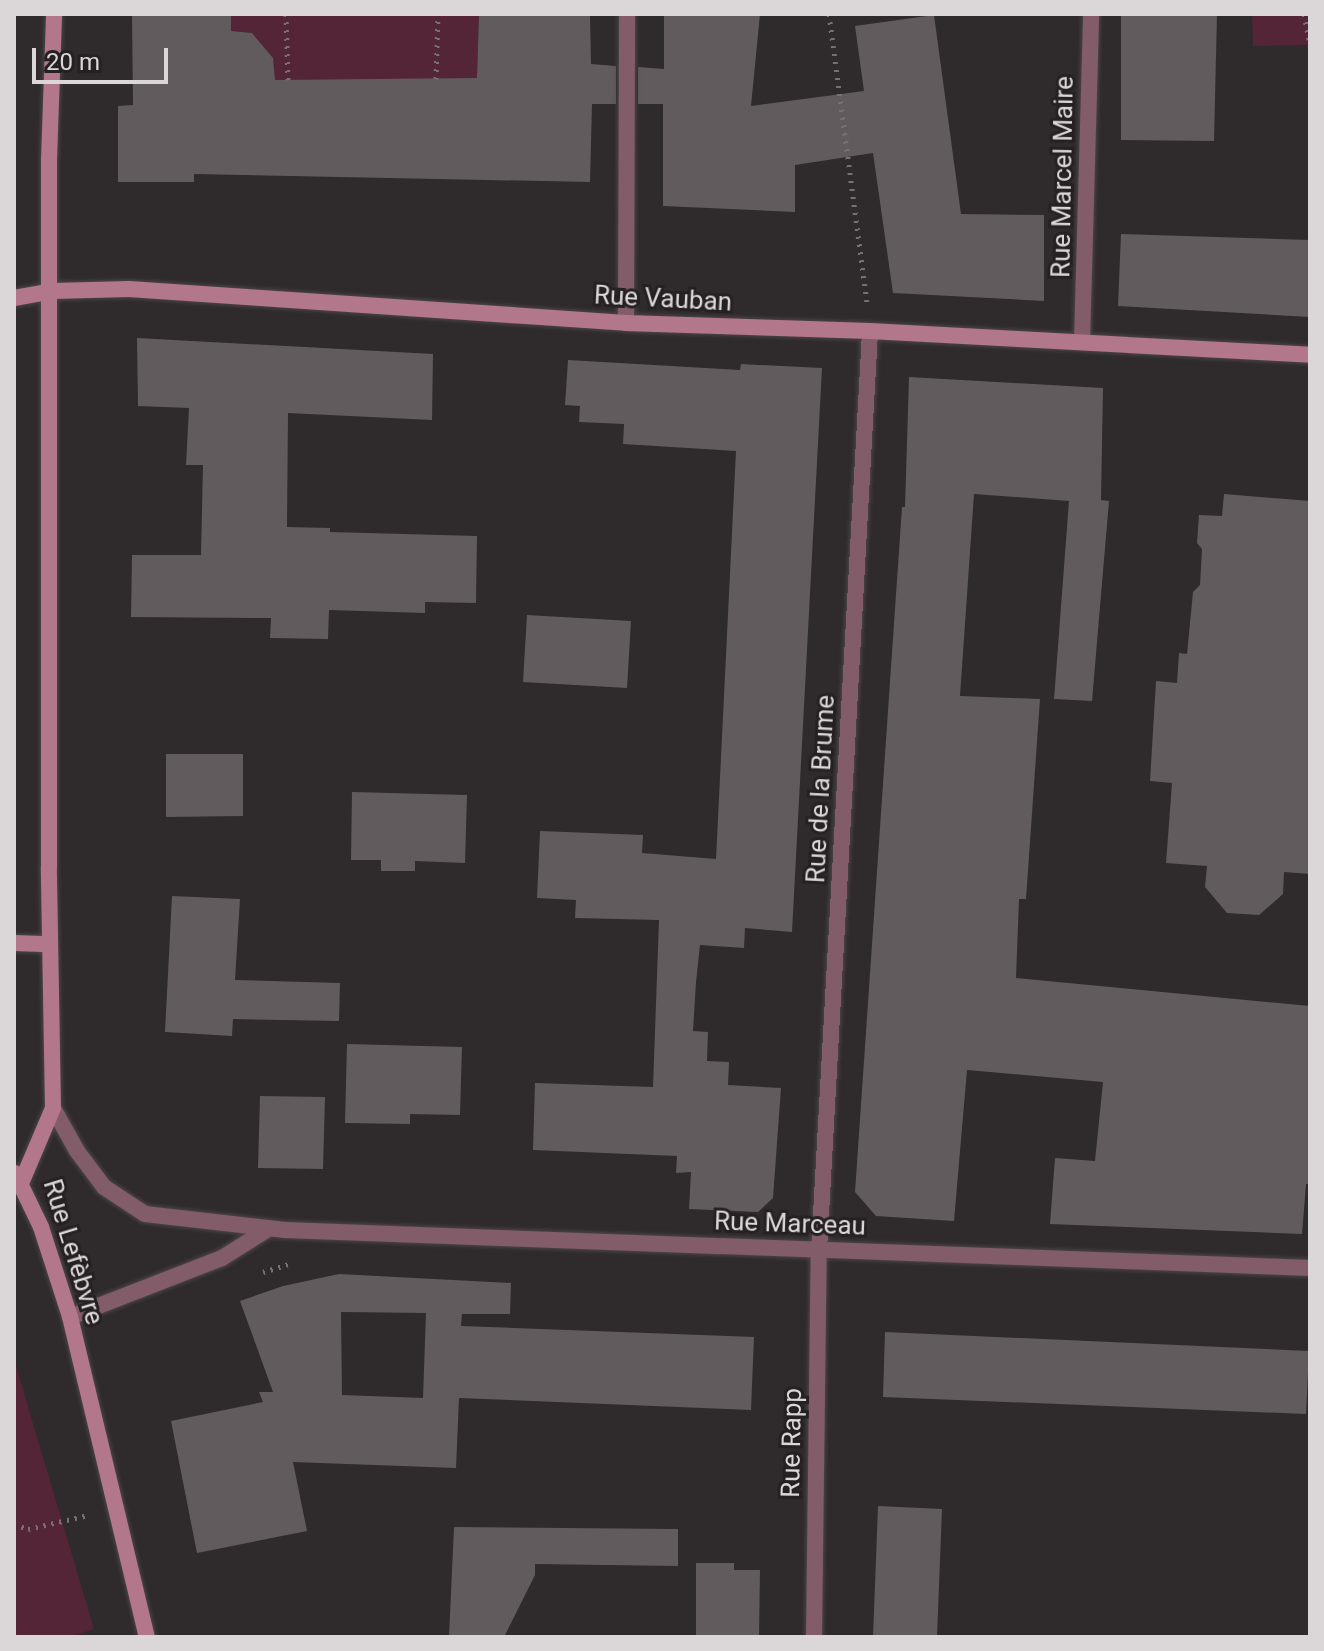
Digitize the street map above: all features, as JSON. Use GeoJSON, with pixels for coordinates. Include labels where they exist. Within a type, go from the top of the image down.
{"type":"FeatureCollection","features":[{"type":"Feature","properties":{"kind":"main road","name":"Rue Lefèbvre"},"geometry":{"type":"LineString","coordinates":[[54,14],[49,160],[52,291],[50,944],[53,1108],[18,1176],[70,1317],[147,1637]]}},
{"type":"Feature","properties":{"kind":"main road","name":"Rue Vauban"},"geometry":{"type":"LineString","coordinates":[[14,298],[52,291],[129,289],[626,323],[870,331],[1310,355]]}},
{"type":"Feature","properties":{"kind":"main road"},"geometry":{"type":"LineString","coordinates":[[14,943],[50,944]]}},
{"type":"Feature","properties":{"kind":"street"},"geometry":{"type":"LineString","coordinates":[[626,323],[627,14]]}},
{"type":"Feature","properties":{"kind":"street","name":"Rue Marcel Maire"},"geometry":{"type":"LineString","coordinates":[[1082,342],[1091,14]]}},
{"type":"Feature","properties":{"kind":"street","name":"Rue de la Brume"},"geometry":{"type":"LineString","coordinates":[[819,1250],[870,331]]}},
{"type":"Feature","properties":{"kind":"street","name":"Rue Marceau"},"geometry":{"type":"LineString","coordinates":[[53,1108],[77,1151],[104,1187],[145,1214],[268,1229],[1310,1268]]}},
{"type":"Feature","properties":{"kind":"street"},"geometry":{"type":"LineString","coordinates":[[70,1317],[222,1258],[268,1229]]}},
{"type":"Feature","properties":{"kind":"street","name":"Rue Rapp"},"geometry":{"type":"LineString","coordinates":[[814,1637],[819,1250]]}},
{"type":"Feature","properties":{"kind":"path"},"geometry":{"type":"LineString","coordinates":[[286,14],[288,80]]}},
{"type":"Feature","properties":{"kind":"path"},"geometry":{"type":"LineString","coordinates":[[436,79],[438,14]]}},
{"type":"Feature","properties":{"kind":"path"},"geometry":{"type":"LineString","coordinates":[[829,14],[870,331]]}},
{"type":"Feature","properties":{"kind":"path"},"geometry":{"type":"LineString","coordinates":[[1304,14],[1310,46]]}},
{"type":"Feature","properties":{"kind":"path"},"geometry":{"type":"LineString","coordinates":[[14,1524],[28,1529],[116,1508]]}},
{"type":"Feature","properties":{"kind":"shaded area"},"geometry":{"type":"Polygon","coordinates":[[[231,14],[479,14],[477,78],[275,82],[252,33],[231,31],[231,14]]]}},
{"type":"Feature","properties":{"kind":"shaded area"},"geometry":{"type":"Polygon","coordinates":[[[1252,14],[1310,14],[1310,45],[1253,46],[1252,14]]]}},
{"type":"Feature","properties":{"kind":"shaded area"},"geometry":{"type":"Polygon","coordinates":[[[14,1359],[94,1629],[71,1637],[14,1637],[14,1359]]]}},
{"type":"Feature","properties":{"kind":"building"},"geometry":{"type":"Polygon","coordinates":[[[132,14],[231,14],[231,31],[252,33],[273,58],[275,80],[477,78],[479,14],[590,14],[591,64],[616,66],[616,104],[592,104],[590,182],[194,174],[194,182],[118,182],[118,106],[133,105],[132,14]]]}},
{"type":"Feature","properties":{"kind":"building"},"geometry":{"type":"Polygon","coordinates":[[[664,14],[760,14],[751,106],[864,91],[855,26],[934,15],[961,214],[1044,215],[1044,301],[893,293],[873,153],[795,165],[795,212],[663,206],[663,104],[638,104],[638,67],[664,69],[664,14]]]}},
{"type":"Feature","properties":{"kind":"building"},"geometry":{"type":"Polygon","coordinates":[[[1121,14],[1217,14],[1214,141],[1121,140],[1121,14]]]}},
{"type":"Feature","properties":{"kind":"building"},"geometry":{"type":"Polygon","coordinates":[[[1121,234],[1310,240],[1310,317],[1118,306],[1121,234]]]}},
{"type":"Feature","properties":{"kind":"building"},"geometry":{"type":"Polygon","coordinates":[[[137,338],[433,354],[432,420],[288,413],[287,527],[330,528],[330,532],[477,536],[476,603],[425,602],[425,613],[329,610],[328,639],[270,638],[271,618],[131,617],[132,555],[201,555],[203,465],[186,465],[189,408],[138,406],[137,338]]]}},
{"type":"Feature","properties":{"kind":"building"},"geometry":{"type":"Polygon","coordinates":[[[568,360],[740,370],[741,364],[822,368],[792,932],[745,928],[744,948],[700,945],[696,982],[693,1031],[708,1032],[707,1061],[729,1062],[728,1085],[781,1088],[773,1198],[758,1212],[689,1209],[691,1172],[676,1173],[677,1156],[533,1150],[535,1083],[653,1087],[659,920],[575,918],[576,900],[537,898],[540,831],[643,835],[642,853],[716,859],[736,451],[623,444],[624,424],[579,422],[580,406],[565,405],[568,360]]]}},
{"type":"Feature","properties":{"kind":"building"},"geometry":{"type":"Polygon","coordinates":[[[909,377],[1103,388],[1101,500],[1109,501],[1092,701],[1054,699],[1069,501],[974,494],[960,696],[1040,699],[1026,899],[1019,899],[1016,978],[1310,1006],[1310,1184],[1306,1184],[1302,1234],[1050,1224],[1055,1158],[1095,1161],[1103,1082],[967,1070],[954,1221],[876,1216],[855,1192],[902,507],[905,507],[909,377]]]}},
{"type":"Feature","properties":{"kind":"building"},"geometry":{"type":"Polygon","coordinates":[[[1224,494],[1310,501],[1310,874],[1284,872],[1283,894],[1259,915],[1227,913],[1205,887],[1207,866],[1166,863],[1172,783],[1150,781],[1156,681],[1177,683],[1179,653],[1187,654],[1193,592],[1200,585],[1202,549],[1197,543],[1199,515],[1222,516],[1224,494]]]}},
{"type":"Feature","properties":{"kind":"building"},"geometry":{"type":"Polygon","coordinates":[[[527,615],[631,621],[627,688],[523,682],[527,615]]]}},
{"type":"Feature","properties":{"kind":"building"},"geometry":{"type":"Polygon","coordinates":[[[166,754],[243,754],[243,816],[166,817],[166,754]]]}},
{"type":"Feature","properties":{"kind":"building"},"geometry":{"type":"Polygon","coordinates":[[[352,792],[467,795],[465,863],[415,861],[415,871],[381,871],[381,860],[351,860],[352,792]]]}},
{"type":"Feature","properties":{"kind":"building"},"geometry":{"type":"Polygon","coordinates":[[[172,896],[240,899],[235,980],[340,983],[339,1021],[233,1019],[232,1036],[165,1032],[172,896]]]}},
{"type":"Feature","properties":{"kind":"building"},"geometry":{"type":"Polygon","coordinates":[[[347,1044],[462,1047],[460,1115],[410,1114],[410,1124],[345,1123],[347,1044]]]}},
{"type":"Feature","properties":{"kind":"building"},"geometry":{"type":"Polygon","coordinates":[[[260,1096],[325,1097],[323,1169],[258,1168],[260,1096]]]}},
{"type":"Feature","properties":{"kind":"building"},"geometry":{"type":"Polygon","coordinates":[[[339,1274],[511,1283],[510,1314],[462,1314],[461,1326],[754,1337],[751,1410],[459,1398],[456,1468],[293,1462],[307,1531],[197,1553],[171,1421],[263,1402],[259,1392],[273,1392],[240,1301],[283,1286],[339,1274]],[[341,1312],[342,1395],[423,1398],[426,1313],[341,1312]]]}},
{"type":"Feature","properties":{"kind":"building"},"geometry":{"type":"Polygon","coordinates":[[[885,1332],[1309,1351],[1306,1414],[883,1397],[885,1332]]]}},
{"type":"Feature","properties":{"kind":"building"},"geometry":{"type":"Polygon","coordinates":[[[878,1506],[942,1509],[937,1637],[873,1637],[878,1506]]]}},
{"type":"Feature","properties":{"kind":"building"},"geometry":{"type":"Polygon","coordinates":[[[454,1527],[678,1529],[678,1566],[535,1564],[535,1575],[504,1637],[449,1637],[454,1527]]]}},
{"type":"Feature","properties":{"kind":"building"},"geometry":{"type":"Polygon","coordinates":[[[696,1563],[734,1563],[734,1570],[760,1570],[759,1637],[696,1637],[696,1563]]]}}]}
